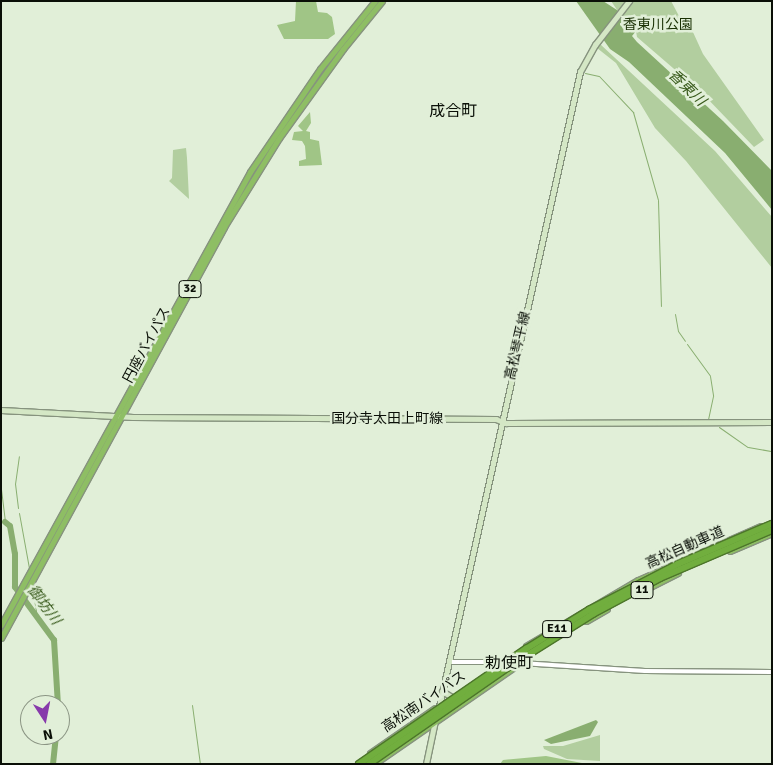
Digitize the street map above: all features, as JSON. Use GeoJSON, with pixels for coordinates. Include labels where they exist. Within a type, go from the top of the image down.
{"type":"FeatureCollection","features":[{"type":"Feature","properties":{"kind":"highway","name":"円座バイパス"},"geometry":{"type":"LineString","coordinates":[[1,638],[250,172],[320,69],[375,1]]}},
{"type":"Feature","properties":{"kind":"highway","name":"円座バイパス"},"geometry":{"type":"LineString","coordinates":[[1,625],[20,588],[255,175],[329,67],[382,1]]}},
{"type":"Feature","properties":{"kind":"highway","name":"高松南バイパス"},"geometry":{"type":"LineString","coordinates":[[355,764],[502,662],[568,619],[638,580],[772,523]]}},
{"type":"Feature","properties":{"kind":"highway","name":"高松自動車道"},"geometry":{"type":"LineString","coordinates":[[359,764],[526,649],[590,610],[678,564],[772,523]]}},
{"type":"Feature","properties":{"kind":"highway","name":"高松南バイパス"},"geometry":{"type":"LineString","coordinates":[[374,764],[521,663],[641,591],[772,532]]}},
{"type":"Feature","properties":{"kind":"highway","name":"高松自動車道"},"geometry":{"type":"LineString","coordinates":[[369,764],[506,668],[592,614],[660,578],[772,532]]}},
{"type":"Feature","properties":{"kind":"main road","name":"高松琴平線"},"geometry":{"type":"LineString","coordinates":[[426,764],[580,72],[595,45],[629,1]]}},
{"type":"Feature","properties":{"kind":"main road","name":"国分寺太田上町線"},"geometry":{"type":"LineString","coordinates":[[1,410],[118,416],[772,422]]}},
{"type":"Feature","properties":{"kind":"main road"},"geometry":{"type":"LineString","coordinates":[[442,691],[452,697]]}},
{"type":"Feature","properties":{"kind":"street"},"geometry":{"type":"LineString","coordinates":[[449,662],[502,662],[646,671],[772,672]]}},
{"type":"Feature","properties":{"kind":"green space","name":"香東川公園"},"geometry":{"type":"Polygon","coordinates":[[[611,1],[671,1],[687,31],[692,30],[703,54],[764,140],[754,147],[702,93],[637,37],[636,31],[628,26],[611,1]]]}},
{"type":"Feature","properties":{"kind":"green space","name":"香東川公園"},"geometry":{"type":"Polygon","coordinates":[[[600,44],[715,151],[772,217],[772,268],[686,161],[655,128],[616,63],[597,48],[600,44]]]}},
{"type":"Feature","properties":{"kind":"green space"},"geometry":{"type":"Polygon","coordinates":[[[186,148],[189,199],[169,181],[172,178],[173,150],[186,148]]]}},
{"type":"Feature","properties":{"kind":"green space"},"geometry":{"type":"Polygon","coordinates":[[[600,735],[600,761],[567,759],[544,749],[543,746],[563,746],[600,735]]]}},
{"type":"Feature","properties":{"kind":"shaded area"},"geometry":{"type":"Polygon","coordinates":[[[296,1],[316,1],[318,12],[327,13],[332,17],[335,34],[328,39],[284,39],[277,25],[295,21],[296,1]]]}},
{"type":"Feature","properties":{"kind":"shaded area"},"geometry":{"type":"Polygon","coordinates":[[[310,112],[311,123],[306,131],[310,132],[310,139],[319,141],[322,165],[299,166],[299,161],[306,159],[305,146],[302,141],[292,140],[294,132],[303,131],[298,126],[310,112]]]}},
{"type":"Feature","properties":{"kind":"shaded area"},"geometry":{"type":"Polygon","coordinates":[[[546,756],[587,764],[500,764],[503,760],[546,756]]]}},
{"type":"Feature","properties":{"kind":"water","name":"香東川"},"geometry":{"type":"Polygon","coordinates":[[[576,1],[603,1],[617,10],[628,25],[636,31],[632,36],[637,42],[723,121],[772,171],[772,210],[725,153],[629,62],[610,49],[576,1]]]}},
{"type":"Feature","properties":{"kind":"water"},"geometry":{"type":"Polygon","coordinates":[[[596,720],[598,722],[590,736],[551,744],[544,740],[596,720]]]}},
{"type":"Feature","properties":{"kind":"waterway"},"geometry":{"type":"LineString","coordinates":[[585,73],[599,76],[633,112],[658,200],[661,306]]}},
{"type":"Feature","properties":{"kind":"waterway"},"geometry":{"type":"LineString","coordinates":[[675,314],[678,331],[685,341]]}},
{"type":"Feature","properties":{"kind":"waterway"},"geometry":{"type":"LineString","coordinates":[[687,344],[710,376],[713,396],[708,420]]}},
{"type":"Feature","properties":{"kind":"waterway"},"geometry":{"type":"LineString","coordinates":[[719,427],[748,447],[771,451]]}},
{"type":"Feature","properties":{"kind":"waterway"},"geometry":{"type":"LineString","coordinates":[[18,508],[15,484],[19,456]]}},
{"type":"Feature","properties":{"kind":"waterway"},"geometry":{"type":"LineString","coordinates":[[1,489],[5,522]]}},
{"type":"Feature","properties":{"kind":"waterway"},"geometry":{"type":"LineString","coordinates":[[19,513],[29,568]]}},
{"type":"Feature","properties":{"kind":"waterway","name":"御坊川"},"geometry":{"type":"LineString","coordinates":[[5,522],[10,526],[15,554],[15,587],[54,640],[57,695]]}},
{"type":"Feature","properties":{"kind":"waterway"},"geometry":{"type":"LineString","coordinates":[[32,586],[37,619]]}},
{"type":"Feature","properties":{"kind":"waterway"},"geometry":{"type":"LineString","coordinates":[[192,705],[200,764]]}},
{"type":"Feature","properties":{"kind":"waterway","name":"御坊川"},"geometry":{"type":"LineString","coordinates":[[53,764],[55,745]]}},
{"type":"Feature","properties":{"kind":"district","name":"成合町"},"geometry":{"type":"Point","coordinates":[453,111]}},
{"type":"Feature","properties":{"kind":"district","name":"勅使町"},"geometry":{"type":"Point","coordinates":[509,663]}}]}
